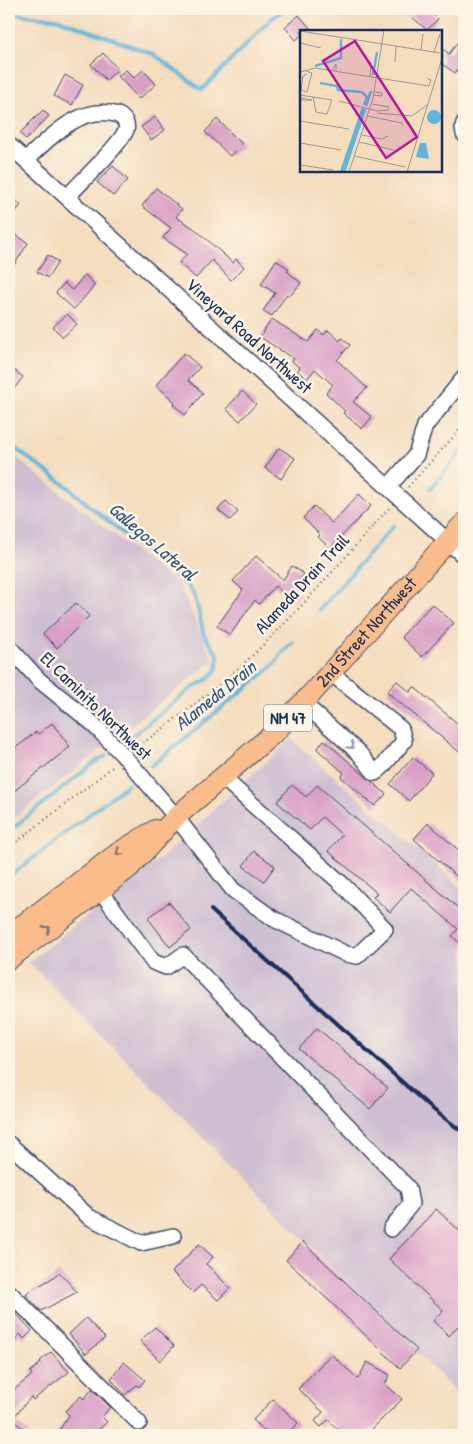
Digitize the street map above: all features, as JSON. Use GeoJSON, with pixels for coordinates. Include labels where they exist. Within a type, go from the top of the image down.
{"type":"FeatureCollection","features":[{"type":"Feature","properties":{"kind":"main road","name":"2nd Street Northwest"},"geometry":{"type":"LineString","coordinates":[[9,959],[93,883],[118,853],[176,817],[275,732],[331,673],[464,523]]}},
{"type":"Feature","properties":{"kind":"main road","name":"2nd Street Northwest"},"geometry":{"type":"LineString","coordinates":[[9,935],[93,883]]}},
{"type":"Feature","properties":{"kind":"street"},"geometry":{"type":"LineString","coordinates":[[26,160],[55,132],[78,120],[97,112],[110,113],[121,117],[126,122],[126,130],[118,143],[67,197]]}},
{"type":"Feature","properties":{"kind":"street"},"geometry":{"type":"LineString","coordinates":[[464,123],[464,134]]}},
{"type":"Feature","properties":{"kind":"street","name":"Vineyard Road Northwest"},"geometry":{"type":"LineString","coordinates":[[9,145],[464,556]]}},
{"type":"Feature","properties":{"kind":"street"},"geometry":{"type":"LineString","coordinates":[[388,487],[416,455],[425,426],[464,378]]}},
{"type":"Feature","properties":{"kind":"street","name":"El Caminito Northwest"},"geometry":{"type":"LineString","coordinates":[[9,647],[39,680],[91,722],[125,757],[234,890],[274,919],[346,954],[357,956],[385,928],[343,885],[222,777]]}},
{"type":"Feature","properties":{"kind":"street"},"geometry":{"type":"LineString","coordinates":[[303,703],[359,754],[374,772],[382,767],[404,741],[402,729],[331,673]]}},
{"type":"Feature","properties":{"kind":"street"},"geometry":{"type":"LineString","coordinates":[[93,883],[152,962],[166,967],[184,955],[408,1188],[411,1204],[391,1229]]}},
{"type":"Feature","properties":{"kind":"street"},"geometry":{"type":"LineString","coordinates":[[9,1144],[89,1217],[141,1243],[173,1236]]}},
{"type":"Feature","properties":{"kind":"street"},"geometry":{"type":"LineString","coordinates":[[9,1292],[139,1423]]}},
{"type":"Feature","properties":{"kind":"path"},"geometry":{"type":"LineString","coordinates":[[406,490],[464,425]]}},
{"type":"Feature","properties":{"kind":"path","name":"Alameda Drain Trail"},"geometry":{"type":"LineString","coordinates":[[132,752],[222,682],[252,656],[296,611],[393,504]]}},
{"type":"Feature","properties":{"kind":"path"},"geometry":{"type":"LineString","coordinates":[[9,848],[119,762]]}},
{"type":"Feature","properties":{"kind":"shaded area"},"geometry":{"type":"Polygon","coordinates":[[[9,452],[180,587],[213,661],[9,822],[9,452]]]}},
{"type":"Feature","properties":{"kind":"shaded area"},"geometry":{"type":"Polygon","coordinates":[[[291,739],[464,889],[464,1400],[28,962],[152,866],[291,739]]]}},
{"type":"Feature","properties":{"kind":"building"},"geometry":{"type":"Polygon","coordinates":[[[403,9],[437,9],[433,14],[438,19],[427,30],[403,9]]]}},
{"type":"Feature","properties":{"kind":"building"},"geometry":{"type":"Polygon","coordinates":[[[299,15],[310,28],[300,30],[300,37],[296,40],[285,27],[299,15]]]}},
{"type":"Feature","properties":{"kind":"building"},"geometry":{"type":"Polygon","coordinates":[[[457,43],[464,48],[464,60],[455,73],[443,65],[443,49],[449,54],[457,43]]]}},
{"type":"Feature","properties":{"kind":"building"},"geometry":{"type":"Polygon","coordinates":[[[103,53],[118,69],[106,80],[91,64],[103,53]]]}},
{"type":"Feature","properties":{"kind":"building"},"geometry":{"type":"Polygon","coordinates":[[[126,70],[134,78],[143,70],[156,84],[139,99],[118,76],[126,70]]]}},
{"type":"Feature","properties":{"kind":"building"},"geometry":{"type":"Polygon","coordinates":[[[65,75],[83,85],[72,105],[54,96],[65,75]]]}},
{"type":"Feature","properties":{"kind":"building"},"geometry":{"type":"Polygon","coordinates":[[[43,110],[49,116],[26,140],[20,133],[43,110]]]}},
{"type":"Feature","properties":{"kind":"building"},"geometry":{"type":"Polygon","coordinates":[[[155,117],[165,130],[151,140],[141,127],[155,117]]]}},
{"type":"Feature","properties":{"kind":"building"},"geometry":{"type":"Polygon","coordinates":[[[217,119],[242,144],[230,156],[205,132],[217,119]]]}},
{"type":"Feature","properties":{"kind":"building"},"geometry":{"type":"Polygon","coordinates":[[[113,166],[128,180],[113,196],[97,182],[113,166]]]}},
{"type":"Feature","properties":{"kind":"building"},"geometry":{"type":"Polygon","coordinates":[[[156,188],[182,209],[176,217],[195,229],[233,263],[236,259],[244,267],[231,280],[212,260],[196,278],[179,263],[187,254],[163,238],[171,228],[142,206],[156,188]]]}},
{"type":"Feature","properties":{"kind":"building"},"geometry":{"type":"Polygon","coordinates":[[[9,194],[21,205],[9,220],[9,194]]]}},
{"type":"Feature","properties":{"kind":"building"},"geometry":{"type":"Polygon","coordinates":[[[9,230],[28,243],[9,273],[9,230]]]}},
{"type":"Feature","properties":{"kind":"building"},"geometry":{"type":"Polygon","coordinates":[[[48,255],[58,262],[48,278],[37,272],[48,255]]]}},
{"type":"Feature","properties":{"kind":"building"},"geometry":{"type":"Polygon","coordinates":[[[276,260],[289,269],[287,271],[301,283],[290,296],[287,294],[272,316],[263,311],[275,293],[261,284],[276,260]]]}},
{"type":"Feature","properties":{"kind":"building"},"geometry":{"type":"Polygon","coordinates":[[[85,275],[95,285],[74,309],[56,293],[64,283],[72,290],[85,275]]]}},
{"type":"Feature","properties":{"kind":"building"},"geometry":{"type":"Polygon","coordinates":[[[67,314],[77,324],[63,337],[53,327],[67,314]]]}},
{"type":"Feature","properties":{"kind":"building"},"geometry":{"type":"Polygon","coordinates":[[[272,319],[308,342],[318,330],[324,335],[328,330],[340,341],[342,338],[350,345],[337,360],[367,388],[353,402],[372,417],[362,429],[343,413],[345,411],[326,393],[333,385],[315,369],[307,379],[297,371],[300,368],[292,361],[294,359],[260,337],[272,319]]]}},
{"type":"Feature","properties":{"kind":"building"},"geometry":{"type":"Polygon","coordinates":[[[184,353],[200,367],[188,380],[203,393],[185,415],[173,404],[175,402],[156,385],[184,353]]]}},
{"type":"Feature","properties":{"kind":"building"},"geometry":{"type":"Polygon","coordinates":[[[9,366],[23,377],[9,395],[9,366]]]}},
{"type":"Feature","properties":{"kind":"building"},"geometry":{"type":"Polygon","coordinates":[[[242,391],[256,404],[240,421],[226,409],[242,391]]]}},
{"type":"Feature","properties":{"kind":"building"},"geometry":{"type":"Polygon","coordinates":[[[279,448],[295,458],[281,479],[265,468],[279,448]]]}},
{"type":"Feature","properties":{"kind":"building"},"geometry":{"type":"Polygon","coordinates":[[[359,494],[371,506],[330,548],[318,537],[320,535],[303,518],[314,506],[332,523],[359,494]]]}},
{"type":"Feature","properties":{"kind":"building"},"geometry":{"type":"Polygon","coordinates":[[[226,501],[238,512],[230,520],[218,510],[226,501]]]}},
{"type":"Feature","properties":{"kind":"building"},"geometry":{"type":"Polygon","coordinates":[[[256,556],[283,580],[292,566],[304,574],[294,589],[300,595],[294,602],[275,586],[259,604],[255,600],[230,635],[217,626],[243,590],[233,581],[256,556]]]}},
{"type":"Feature","properties":{"kind":"building"},"geometry":{"type":"Polygon","coordinates":[[[76,603],[89,616],[57,648],[43,634],[76,603]]]}},
{"type":"Feature","properties":{"kind":"building"},"geometry":{"type":"Polygon","coordinates":[[[432,604],[454,623],[422,657],[401,637],[432,604]]]}},
{"type":"Feature","properties":{"kind":"building"},"geometry":{"type":"Polygon","coordinates":[[[397,681],[410,692],[414,687],[464,729],[464,756],[387,692],[397,681]]]}},
{"type":"Feature","properties":{"kind":"building"},"geometry":{"type":"Polygon","coordinates":[[[52,723],[70,747],[9,795],[9,753],[36,732],[39,734],[52,723]]]}},
{"type":"Feature","properties":{"kind":"building"},"geometry":{"type":"Polygon","coordinates":[[[324,740],[386,794],[375,806],[341,777],[344,773],[317,749],[324,740]]]}},
{"type":"Feature","properties":{"kind":"building"},"geometry":{"type":"Polygon","coordinates":[[[413,757],[432,773],[409,801],[390,784],[413,757]]]}},
{"type":"Feature","properties":{"kind":"building"},"geometry":{"type":"Polygon","coordinates":[[[292,785],[306,797],[317,785],[464,913],[464,947],[452,936],[458,929],[411,888],[390,912],[373,897],[377,893],[328,851],[342,835],[322,817],[310,830],[277,802],[292,785]]]}},
{"type":"Feature","properties":{"kind":"building"},"geometry":{"type":"Polygon","coordinates":[[[428,823],[464,855],[464,883],[414,839],[428,823]]]}},
{"type":"Feature","properties":{"kind":"building"},"geometry":{"type":"Polygon","coordinates":[[[254,851],[275,866],[264,881],[243,866],[254,851]]]}},
{"type":"Feature","properties":{"kind":"building"},"geometry":{"type":"Polygon","coordinates":[[[169,902],[191,930],[170,947],[148,918],[169,902]]]}},
{"type":"Feature","properties":{"kind":"building"},"geometry":{"type":"Polygon","coordinates":[[[317,1028],[388,1088],[370,1109],[299,1049],[317,1028]]]}},
{"type":"Feature","properties":{"kind":"building"},"geometry":{"type":"Polygon","coordinates":[[[436,1209],[464,1235],[464,1332],[458,1326],[449,1336],[433,1321],[443,1310],[389,1259],[436,1209]]]}},
{"type":"Feature","properties":{"kind":"building"},"geometry":{"type":"Polygon","coordinates":[[[303,1242],[417,1350],[400,1368],[286,1260],[303,1242]]]}},
{"type":"Feature","properties":{"kind":"building"},"geometry":{"type":"Polygon","coordinates":[[[199,1244],[213,1257],[206,1264],[230,1288],[218,1300],[201,1285],[193,1293],[172,1272],[199,1244]]]}},
{"type":"Feature","properties":{"kind":"building"},"geometry":{"type":"Polygon","coordinates":[[[59,1272],[77,1292],[41,1311],[26,1295],[59,1272]]]}},
{"type":"Feature","properties":{"kind":"building"},"geometry":{"type":"Polygon","coordinates":[[[9,1306],[32,1331],[24,1339],[20,1334],[9,1346],[9,1306]]]}},
{"type":"Feature","properties":{"kind":"building"},"geometry":{"type":"Polygon","coordinates":[[[86,1318],[105,1338],[86,1354],[69,1334],[86,1318]]]}},
{"type":"Feature","properties":{"kind":"building"},"geometry":{"type":"Polygon","coordinates":[[[155,1327],[174,1346],[160,1361],[140,1341],[155,1327]]]}},
{"type":"Feature","properties":{"kind":"building"},"geometry":{"type":"Polygon","coordinates":[[[51,1352],[69,1372],[33,1400],[31,1397],[12,1419],[31,1435],[14,1435],[9,1431],[9,1394],[32,1375],[30,1372],[51,1352]]]}},
{"type":"Feature","properties":{"kind":"building"},"geometry":{"type":"Polygon","coordinates":[[[331,1354],[358,1379],[367,1362],[390,1375],[385,1384],[402,1399],[366,1435],[344,1435],[328,1420],[321,1427],[315,1421],[323,1412],[298,1389],[331,1354]]]}},
{"type":"Feature","properties":{"kind":"building"},"geometry":{"type":"Polygon","coordinates":[[[124,1362],[145,1380],[139,1387],[137,1385],[125,1395],[111,1379],[124,1362]]]}},
{"type":"Feature","properties":{"kind":"building"},"geometry":{"type":"Polygon","coordinates":[[[92,1389],[110,1407],[102,1417],[107,1422],[93,1435],[56,1435],[69,1415],[65,1411],[81,1396],[84,1399],[92,1389]]]}},
{"type":"Feature","properties":{"kind":"building"},"geometry":{"type":"Polygon","coordinates":[[[273,1399],[298,1423],[286,1435],[269,1435],[253,1420],[273,1399]]]}},
{"type":"Feature","properties":{"kind":"waterway"},"geometry":{"type":"LineString","coordinates":[[9,13],[58,19],[153,54],[202,90],[271,19],[285,9]]}},
{"type":"Feature","properties":{"kind":"waterway","name":"Gallegos Lateral"},"geometry":{"type":"LineString","coordinates":[[9,444],[68,487],[187,585],[195,597],[204,635],[218,655],[217,669],[208,679],[191,689],[126,741]]}},
{"type":"Feature","properties":{"kind":"waterway","name":"Alameda Drain"},"geometry":{"type":"LineString","coordinates":[[430,489],[464,449]]}},
{"type":"Feature","properties":{"kind":"waterway","name":"Alameda Drain"},"geometry":{"type":"LineString","coordinates":[[319,610],[394,525]]}},
{"type":"Feature","properties":{"kind":"waterway","name":"Alameda Drain"},"geometry":{"type":"LineString","coordinates":[[151,766],[275,664],[281,654],[293,642]]}},
{"type":"Feature","properties":{"kind":"waterway","name":"Gallegos Lateral"},"geometry":{"type":"LineString","coordinates":[[9,831],[95,762],[106,756]]}},
{"type":"Feature","properties":{"kind":"waterway","name":"Alameda Drain"},"geometry":{"type":"LineString","coordinates":[[9,877],[128,784]]}},
{"type":"Feature","properties":{"kind":"railway"},"geometry":{"type":"LineString","coordinates":[[211,910],[430,1107],[464,1133]]}}]}
